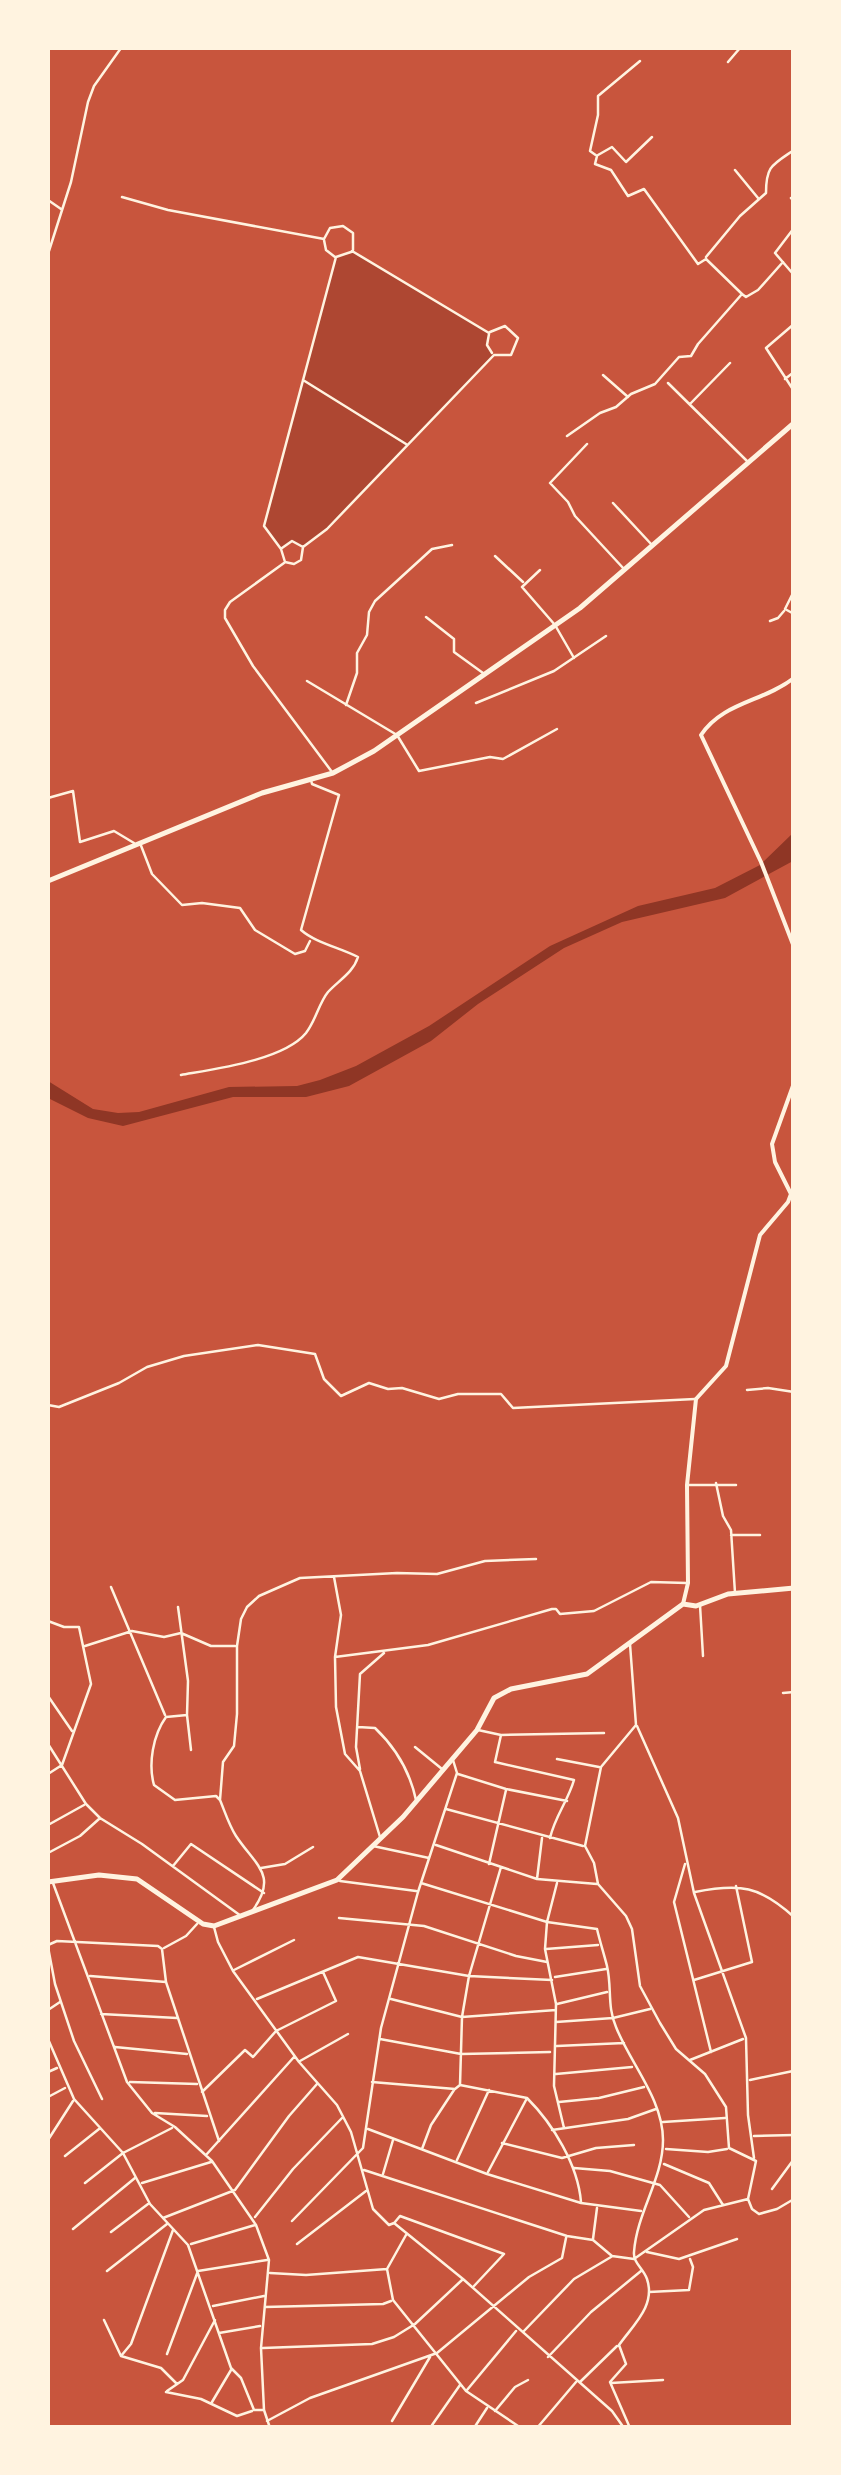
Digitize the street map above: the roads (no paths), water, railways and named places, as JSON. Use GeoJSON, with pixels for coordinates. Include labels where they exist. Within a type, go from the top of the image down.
{"type":"FeatureCollection","features":[{"type":"Feature","properties":{"kind":"main road"},"geometry":{"type":"LineString","coordinates":[[48,881],[262,793],[333,773],[374,751],[555,626],[794,422]]}},
{"type":"Feature","properties":{"kind":"main road"},"geometry":{"type":"LineString","coordinates":[[50,1882],[99,1875],[137,1879],[204,1924],[214,1926],[337,1880],[417,1801],[477,1730],[494,1698],[511,1689],[587,1674],[684,1604],[696,1606],[736,1594],[794,1588]]}},
{"type":"Feature","properties":{"kind":"street"},"geometry":{"type":"LineString","coordinates":[[48,254],[88,102],[94,86],[121,48]]}},
{"type":"Feature","properties":{"kind":"street"},"geometry":{"type":"LineString","coordinates":[[728,62],[740,48]]}},
{"type":"Feature","properties":{"kind":"street"},"geometry":{"type":"LineString","coordinates":[[597,156],[590,152],[598,96],[640,60]]}},
{"type":"Feature","properties":{"kind":"street"},"geometry":{"type":"LineString","coordinates":[[652,137],[626,162],[612,147],[597,156],[595,164],[611,170],[628,196],[644,190],[698,264],[766,193],[765,177],[774,162],[794,150]]}},
{"type":"Feature","properties":{"kind":"street"},"geometry":{"type":"LineString","coordinates":[[735,170],[759,200]]}},
{"type":"Feature","properties":{"kind":"street"},"geometry":{"type":"LineString","coordinates":[[122,197],[168,210],[324,238]]}},
{"type":"Feature","properties":{"kind":"street"},"geometry":{"type":"LineString","coordinates":[[48,200],[62,210]]}},
{"type":"Feature","properties":{"kind":"street"},"geometry":{"type":"LineString","coordinates":[[336,257],[326,250],[324,238],[336,226],[348,228],[355,239],[352,251]]}},
{"type":"Feature","properties":{"kind":"street"},"geometry":{"type":"LineString","coordinates":[[794,228],[775,253],[794,275]]}},
{"type":"Feature","properties":{"kind":"street"},"geometry":{"type":"LineString","coordinates":[[336,257],[352,251]]}},
{"type":"Feature","properties":{"kind":"street"},"geometry":{"type":"LineString","coordinates":[[352,251],[489,333]]}},
{"type":"Feature","properties":{"kind":"street"},"geometry":{"type":"LineString","coordinates":[[285,562],[264,526],[336,257]]}},
{"type":"Feature","properties":{"kind":"street"},"geometry":{"type":"LineString","coordinates":[[704,258],[746,297],[758,290],[783,262]]}},
{"type":"Feature","properties":{"kind":"street"},"geometry":{"type":"LineString","coordinates":[[566,436],[655,384],[679,357],[692,356],[742,294]]}},
{"type":"Feature","properties":{"kind":"street"},"geometry":{"type":"LineString","coordinates":[[794,324],[766,348],[794,391]]}},
{"type":"Feature","properties":{"kind":"street"},"geometry":{"type":"LineString","coordinates":[[303,548],[327,529],[494,354],[511,355],[518,338],[511,328],[505,326],[489,333]]}},
{"type":"Feature","properties":{"kind":"street"},"geometry":{"type":"LineString","coordinates":[[489,333],[487,344],[494,354]]}},
{"type":"Feature","properties":{"kind":"street"},"geometry":{"type":"LineString","coordinates":[[690,404],[730,363]]}},
{"type":"Feature","properties":{"kind":"street"},"geometry":{"type":"LineString","coordinates":[[784,380],[794,372]]}},
{"type":"Feature","properties":{"kind":"street"},"geometry":{"type":"LineString","coordinates":[[603,375],[628,397]]}},
{"type":"Feature","properties":{"kind":"street"},"geometry":{"type":"LineString","coordinates":[[302,380],[408,444]]}},
{"type":"Feature","properties":{"kind":"street"},"geometry":{"type":"LineString","coordinates":[[668,383],[748,462]]}},
{"type":"Feature","properties":{"kind":"street"},"geometry":{"type":"LineString","coordinates":[[587,444],[550,483],[568,502],[574,516],[624,570]]}},
{"type":"Feature","properties":{"kind":"street"},"geometry":{"type":"LineString","coordinates":[[613,503],[653,546]]}},
{"type":"Feature","properties":{"kind":"street"},"geometry":{"type":"LineString","coordinates":[[281,550],[292,540],[303,548],[304,556],[298,563],[285,562],[230,602],[225,618],[253,666],[333,773]]}},
{"type":"Feature","properties":{"kind":"street"},"geometry":{"type":"LineString","coordinates":[[346,705],[357,673],[357,653],[367,635],[375,601],[432,549],[452,545]]}},
{"type":"Feature","properties":{"kind":"street"},"geometry":{"type":"LineString","coordinates":[[495,556],[526,584]]}},
{"type":"Feature","properties":{"kind":"street"},"geometry":{"type":"LineString","coordinates":[[540,570],[523,590],[555,626],[574,659]]}},
{"type":"Feature","properties":{"kind":"street"},"geometry":{"type":"LineString","coordinates":[[770,621],[782,615],[794,591]]}},
{"type":"Feature","properties":{"kind":"street"},"geometry":{"type":"LineString","coordinates":[[785,609],[794,614]]}},
{"type":"Feature","properties":{"kind":"street"},"geometry":{"type":"LineString","coordinates":[[426,617],[454,639],[454,652],[484,674]]}},
{"type":"Feature","properties":{"kind":"street"},"geometry":{"type":"LineString","coordinates":[[476,703],[554,671],[606,636]]}},
{"type":"Feature","properties":{"kind":"street"},"geometry":{"type":"LineString","coordinates":[[794,678],[770,694],[724,711],[702,738],[768,877],[794,948],[794,966]]}},
{"type":"Feature","properties":{"kind":"street"},"geometry":{"type":"LineString","coordinates":[[308,681],[397,734],[422,771],[490,757],[503,759],[557,728]]}},
{"type":"Feature","properties":{"kind":"street"},"geometry":{"type":"LineString","coordinates":[[181,1075],[282,1052],[306,1033],[320,1013],[322,1001],[354,967],[358,957],[332,944],[310,940],[301,930],[339,795],[312,784],[311,780]]}},
{"type":"Feature","properties":{"kind":"street"},"geometry":{"type":"LineString","coordinates":[[48,798],[73,791],[80,842],[114,830],[138,842],[152,874],[182,905],[202,903],[240,908],[255,930],[296,954],[305,951],[310,940]]}},
{"type":"Feature","properties":{"kind":"street"},"geometry":{"type":"LineString","coordinates":[[684,1604],[688,1583],[687,1485],[696,1399],[726,1366],[760,1234],[788,1202],[790,1194],[775,1162],[772,1144],[794,1083]]}},
{"type":"Feature","properties":{"kind":"street"},"geometry":{"type":"LineString","coordinates":[[48,1405],[60,1407],[120,1384],[156,1364],[174,1362],[184,1356],[258,1345],[315,1354],[324,1379],[341,1396],[369,1383],[440,1400],[458,1394],[502,1394],[512,1408],[696,1399]]}},
{"type":"Feature","properties":{"kind":"street"},"geometry":{"type":"LineString","coordinates":[[747,1390],[794,1392]]}},
{"type":"Feature","properties":{"kind":"street"},"geometry":{"type":"LineString","coordinates":[[716,1483],[731,1534],[736,1594]]}},
{"type":"Feature","properties":{"kind":"street"},"geometry":{"type":"LineString","coordinates":[[687,1485],[736,1485]]}},
{"type":"Feature","properties":{"kind":"street"},"geometry":{"type":"LineString","coordinates":[[731,1534],[760,1535]]}},
{"type":"Feature","properties":{"kind":"street"},"geometry":{"type":"LineString","coordinates":[[220,1800],[223,1762],[234,1746],[236,1646],[247,1607],[259,1596],[300,1578],[436,1574],[485,1562],[536,1559]]}},
{"type":"Feature","properties":{"kind":"street"},"geometry":{"type":"LineString","coordinates":[[334,1577],[341,1615],[335,1657],[336,1707],[345,1754],[360,1772]]}},
{"type":"Feature","properties":{"kind":"street"},"geometry":{"type":"LineString","coordinates":[[335,1657],[428,1645],[556,1608],[560,1614],[594,1611],[652,1582],[688,1583]]}},
{"type":"Feature","properties":{"kind":"street"},"geometry":{"type":"LineString","coordinates":[[48,1744],[86,1804],[100,1818],[246,1915],[265,1894],[262,1868],[235,1834],[216,1796],[175,1800],[154,1785],[152,1763],[157,1735],[166,1717],[111,1588]]}},
{"type":"Feature","properties":{"kind":"street"},"geometry":{"type":"LineString","coordinates":[[700,1603],[703,1656]]}},
{"type":"Feature","properties":{"kind":"street"},"geometry":{"type":"LineString","coordinates":[[178,1607],[188,1681],[191,1750]]}},
{"type":"Feature","properties":{"kind":"street"},"geometry":{"type":"LineString","coordinates":[[48,1622],[79,1627],[92,1684],[62,1765],[48,1774]]}},
{"type":"Feature","properties":{"kind":"street"},"geometry":{"type":"LineString","coordinates":[[82,1647],[132,1631],[164,1637],[181,1632],[211,1646],[236,1646]]}},
{"type":"Feature","properties":{"kind":"street"},"geometry":{"type":"LineString","coordinates":[[630,1644],[636,1725],[678,1818],[694,1892],[746,2038],[748,2115],[754,2158],[754,2181],[748,2199],[758,2214],[794,2198]]}},
{"type":"Feature","properties":{"kind":"street"},"geometry":{"type":"LineString","coordinates":[[381,1838],[356,1748],[360,1674],[385,1652]]}},
{"type":"Feature","properties":{"kind":"street"},"geometry":{"type":"LineString","coordinates":[[784,1693],[794,1692]]}},
{"type":"Feature","properties":{"kind":"street"},"geometry":{"type":"LineString","coordinates":[[48,1696],[72,1731]]}},
{"type":"Feature","properties":{"kind":"street"},"geometry":{"type":"LineString","coordinates":[[166,1717],[187,1715]]}},
{"type":"Feature","properties":{"kind":"street"},"geometry":{"type":"LineString","coordinates":[[636,1725],[601,1767],[585,1846],[598,1884],[626,1916],[640,1986],[676,2050],[705,2074],[726,2107],[729,2148]]}},
{"type":"Feature","properties":{"kind":"street"},"geometry":{"type":"LineString","coordinates":[[357,1727],[375,1728],[399,1756],[417,1801]]}},
{"type":"Feature","properties":{"kind":"street"},"geometry":{"type":"LineString","coordinates":[[477,1730],[501,1734],[604,1733]]}},
{"type":"Feature","properties":{"kind":"street"},"geometry":{"type":"LineString","coordinates":[[501,1734],[495,1762],[574,1780],[550,1838]]}},
{"type":"Feature","properties":{"kind":"street"},"geometry":{"type":"LineString","coordinates":[[415,1748],[443,1770]]}},
{"type":"Feature","properties":{"kind":"street"},"geometry":{"type":"LineString","coordinates":[[292,2221],[363,2148],[378,2039],[418,1892],[457,1774],[452,1759]]}},
{"type":"Feature","properties":{"kind":"street"},"geometry":{"type":"LineString","coordinates":[[557,1760],[601,1767]]}},
{"type":"Feature","properties":{"kind":"street"},"geometry":{"type":"LineString","coordinates":[[457,1774],[568,1801]]}},
{"type":"Feature","properties":{"kind":"street"},"geometry":{"type":"LineString","coordinates":[[489,1864],[506,1789]]}},
{"type":"Feature","properties":{"kind":"street"},"geometry":{"type":"LineString","coordinates":[[48,1825],[86,1804]]}},
{"type":"Feature","properties":{"kind":"street"},"geometry":{"type":"LineString","coordinates":[[445,1808],[585,1846]]}},
{"type":"Feature","properties":{"kind":"street"},"geometry":{"type":"LineString","coordinates":[[48,1853],[80,1836],[100,1818]]}},
{"type":"Feature","properties":{"kind":"street"},"geometry":{"type":"LineString","coordinates":[[537,1879],[543,1836]]}},
{"type":"Feature","properties":{"kind":"street"},"geometry":{"type":"LineString","coordinates":[[173,1866],[191,1844],[265,1894]]}},
{"type":"Feature","properties":{"kind":"street"},"geometry":{"type":"LineString","coordinates":[[434,1845],[537,1879],[598,1884]]}},
{"type":"Feature","properties":{"kind":"street"},"geometry":{"type":"LineString","coordinates":[[372,1846],[430,1858]]}},
{"type":"Feature","properties":{"kind":"street"},"geometry":{"type":"LineString","coordinates":[[262,1868],[286,1864],[313,1847]]}},
{"type":"Feature","properties":{"kind":"street"},"geometry":{"type":"LineString","coordinates":[[685,1862],[674,1902],[711,2052]]}},
{"type":"Feature","properties":{"kind":"street"},"geometry":{"type":"LineString","coordinates":[[460,2085],[462,2016],[469,1976],[501,1867]]}},
{"type":"Feature","properties":{"kind":"street"},"geometry":{"type":"LineString","coordinates":[[337,1880],[418,1892]]}},
{"type":"Feature","properties":{"kind":"street"},"geometry":{"type":"LineString","coordinates":[[50,1882],[138,2099],[212,2161],[254,2219],[269,2260],[261,2348],[264,2410],[270,2428]]}},
{"type":"Feature","properties":{"kind":"street"},"geometry":{"type":"LineString","coordinates":[[422,1882],[547,1922],[597,1929],[608,1969],[613,2018],[661,2122],[662,2163],[643,2211],[634,2258],[649,2283],[648,2304],[618,2345],[537,2428]]}},
{"type":"Feature","properties":{"kind":"street"},"geometry":{"type":"LineString","coordinates":[[557,1883],[544,1949],[556,2004],[554,2074],[564,2128]]}},
{"type":"Feature","properties":{"kind":"street"},"geometry":{"type":"LineString","coordinates":[[694,1892],[736,1886],[766,1894],[794,1917]]}},
{"type":"Feature","properties":{"kind":"street"},"geometry":{"type":"LineString","coordinates":[[692,1981],[752,1962],[736,1886]]}},
{"type":"Feature","properties":{"kind":"street"},"geometry":{"type":"LineString","coordinates":[[339,1918],[424,1926],[516,1956],[548,1962]]}},
{"type":"Feature","properties":{"kind":"street"},"geometry":{"type":"LineString","coordinates":[[162,1949],[186,1936],[198,1924],[204,1924]]}},
{"type":"Feature","properties":{"kind":"street"},"geometry":{"type":"LineString","coordinates":[[214,1926],[233,1971],[343,2117],[373,2210],[464,2279],[612,2411],[624,2428]]}},
{"type":"Feature","properties":{"kind":"street"},"geometry":{"type":"LineString","coordinates":[[233,1971],[294,1940]]}},
{"type":"Feature","properties":{"kind":"street"},"geometry":{"type":"LineString","coordinates":[[102,2099],[74,2041],[48,1945],[162,1949]]}},
{"type":"Feature","properties":{"kind":"street"},"geometry":{"type":"LineString","coordinates":[[544,1949],[600,1945]]}},
{"type":"Feature","properties":{"kind":"street"},"geometry":{"type":"LineString","coordinates":[[162,1949],[166,1982],[219,2141]]}},
{"type":"Feature","properties":{"kind":"street"},"geometry":{"type":"LineString","coordinates":[[256,2000],[358,1957],[469,1976],[552,1979],[608,1969]]}},
{"type":"Feature","properties":{"kind":"street"},"geometry":{"type":"LineString","coordinates":[[48,1974],[54,1970]]}},
{"type":"Feature","properties":{"kind":"street"},"geometry":{"type":"LineString","coordinates":[[202,2092],[245,2050],[253,2057],[276,2031],[336,2001],[322,1970]]}},
{"type":"Feature","properties":{"kind":"street"},"geometry":{"type":"LineString","coordinates":[[88,1976],[166,1982]]}},
{"type":"Feature","properties":{"kind":"street"},"geometry":{"type":"LineString","coordinates":[[556,2004],[609,1992]]}},
{"type":"Feature","properties":{"kind":"street"},"geometry":{"type":"LineString","coordinates":[[389,1999],[462,2016],[556,2010]]}},
{"type":"Feature","properties":{"kind":"street"},"geometry":{"type":"LineString","coordinates":[[48,2010],[62,2001]]}},
{"type":"Feature","properties":{"kind":"street"},"geometry":{"type":"LineString","coordinates":[[556,2022],[613,2018],[652,2008]]}},
{"type":"Feature","properties":{"kind":"street"},"geometry":{"type":"LineString","coordinates":[[102,2014],[178,2018]]}},
{"type":"Feature","properties":{"kind":"street"},"geometry":{"type":"LineString","coordinates":[[794,2030],[794,2037]]}},
{"type":"Feature","properties":{"kind":"street"},"geometry":{"type":"LineString","coordinates":[[298,2062],[348,2034]]}},
{"type":"Feature","properties":{"kind":"street"},"geometry":{"type":"LineString","coordinates":[[689,2060],[746,2038]]}},
{"type":"Feature","properties":{"kind":"street"},"geometry":{"type":"LineString","coordinates":[[48,2039],[74,2100],[122,2153],[150,2204],[188,2245],[232,2368],[241,2378],[254,2410]]}},
{"type":"Feature","properties":{"kind":"street"},"geometry":{"type":"LineString","coordinates":[[378,2039],[461,2054],[553,2052]]}},
{"type":"Feature","properties":{"kind":"street"},"geometry":{"type":"LineString","coordinates":[[555,2046],[624,2042]]}},
{"type":"Feature","properties":{"kind":"street"},"geometry":{"type":"LineString","coordinates":[[114,2047],[188,2054]]}},
{"type":"Feature","properties":{"kind":"street"},"geometry":{"type":"LineString","coordinates":[[206,2155],[296,2056]]}},
{"type":"Feature","properties":{"kind":"street"},"geometry":{"type":"LineString","coordinates":[[749,2080],[793,2071],[794,2060]]}},
{"type":"Feature","properties":{"kind":"street"},"geometry":{"type":"LineString","coordinates":[[554,2074],[635,2067]]}},
{"type":"Feature","properties":{"kind":"street"},"geometry":{"type":"LineString","coordinates":[[48,2072],[58,2068]]}},
{"type":"Feature","properties":{"kind":"street"},"geometry":{"type":"LineString","coordinates":[[128,2082],[198,2084]]}},
{"type":"Feature","properties":{"kind":"street"},"geometry":{"type":"LineString","coordinates":[[372,2082],[455,2089]]}},
{"type":"Feature","properties":{"kind":"street"},"geometry":{"type":"LineString","coordinates":[[163,2218],[234,2190],[318,2083]]}},
{"type":"Feature","properties":{"kind":"street"},"geometry":{"type":"LineString","coordinates":[[422,2150],[432,2125],[460,2085],[527,2098],[567,2154],[580,2185],[581,2203]]}},
{"type":"Feature","properties":{"kind":"street"},"geometry":{"type":"LineString","coordinates":[[558,2102],[598,2098],[646,2086]]}},
{"type":"Feature","properties":{"kind":"street"},"geometry":{"type":"LineString","coordinates":[[48,2097],[66,2087]]}},
{"type":"Feature","properties":{"kind":"street"},"geometry":{"type":"LineString","coordinates":[[456,2161],[490,2089]]}},
{"type":"Feature","properties":{"kind":"street"},"geometry":{"type":"LineString","coordinates":[[487,2174],[527,2098]]}},
{"type":"Feature","properties":{"kind":"street"},"geometry":{"type":"LineString","coordinates":[[48,2140],[74,2100]]}},
{"type":"Feature","properties":{"kind":"street"},"geometry":{"type":"LineString","coordinates":[[550,2130],[628,2119],[656,2109]]}},
{"type":"Feature","properties":{"kind":"street"},"geometry":{"type":"LineString","coordinates":[[152,2113],[208,2116]]}},
{"type":"Feature","properties":{"kind":"street"},"geometry":{"type":"LineString","coordinates":[[254,2219],[293,2169],[343,2117]]}},
{"type":"Feature","properties":{"kind":"street"},"geometry":{"type":"LineString","coordinates":[[661,2122],[727,2118]]}},
{"type":"Feature","properties":{"kind":"street"},"geometry":{"type":"LineString","coordinates":[[85,2183],[122,2153],[175,2127]]}},
{"type":"Feature","properties":{"kind":"street"},"geometry":{"type":"LineString","coordinates":[[65,2156],[100,2128]]}},
{"type":"Feature","properties":{"kind":"street"},"geometry":{"type":"LineString","coordinates":[[366,2129],[487,2174],[597,2208],[643,2211]]}},
{"type":"Feature","properties":{"kind":"street"},"geometry":{"type":"LineString","coordinates":[[752,2136],[794,2135]]}},
{"type":"Feature","properties":{"kind":"street"},"geometry":{"type":"LineString","coordinates":[[383,2174],[393,2139]]}},
{"type":"Feature","properties":{"kind":"street"},"geometry":{"type":"LineString","coordinates":[[502,2143],[562,2158],[567,2154],[634,2145]]}},
{"type":"Feature","properties":{"kind":"street"},"geometry":{"type":"LineString","coordinates":[[663,2148],[708,2152],[729,2148],[742,2157],[754,2158]]}},
{"type":"Feature","properties":{"kind":"street"},"geometry":{"type":"LineString","coordinates":[[772,2189],[794,2159]]}},
{"type":"Feature","properties":{"kind":"street"},"geometry":{"type":"LineString","coordinates":[[140,2184],[212,2161]]}},
{"type":"Feature","properties":{"kind":"street"},"geometry":{"type":"LineString","coordinates":[[662,2163],[708,2183],[722,2205]]}},
{"type":"Feature","properties":{"kind":"street"},"geometry":{"type":"LineString","coordinates":[[572,2168],[610,2170],[660,2185],[691,2220]]}},
{"type":"Feature","properties":{"kind":"street"},"geometry":{"type":"LineString","coordinates":[[363,2170],[567,2236],[593,2240],[612,2256],[634,2258],[704,2210],[748,2199]]}},
{"type":"Feature","properties":{"kind":"street"},"geometry":{"type":"LineString","coordinates":[[74,2229],[136,2177]]}},
{"type":"Feature","properties":{"kind":"street"},"geometry":{"type":"LineString","coordinates":[[297,2244],[367,2190]]}},
{"type":"Feature","properties":{"kind":"street"},"geometry":{"type":"LineString","coordinates":[[111,2232],[150,2204]]}},
{"type":"Feature","properties":{"kind":"street"},"geometry":{"type":"LineString","coordinates":[[593,2240],[597,2208]]}},
{"type":"Feature","properties":{"kind":"street"},"geometry":{"type":"LineString","coordinates":[[394,2224],[400,2216],[504,2254],[473,2288]]}},
{"type":"Feature","properties":{"kind":"street"},"geometry":{"type":"LineString","coordinates":[[107,2271],[168,2223]]}},
{"type":"Feature","properties":{"kind":"street"},"geometry":{"type":"LineString","coordinates":[[188,2245],[256,2224]]}},
{"type":"Feature","properties":{"kind":"street"},"geometry":{"type":"LineString","coordinates":[[121,2356],[144,2313],[174,2228]]}},
{"type":"Feature","properties":{"kind":"street"},"geometry":{"type":"LineString","coordinates":[[407,2234],[387,2269],[393,2300],[466,2391],[522,2428]]}},
{"type":"Feature","properties":{"kind":"street"},"geometry":{"type":"LineString","coordinates":[[267,2421],[310,2398],[437,2353],[529,2277],[562,2258],[567,2236]]}},
{"type":"Feature","properties":{"kind":"street"},"geometry":{"type":"LineString","coordinates":[[645,2252],[679,2260],[737,2239]]}},
{"type":"Feature","properties":{"kind":"street"},"geometry":{"type":"LineString","coordinates":[[466,2391],[574,2278],[612,2256]]}},
{"type":"Feature","properties":{"kind":"street"},"geometry":{"type":"LineString","coordinates":[[647,2292],[689,2290],[693,2266],[690,2258]]}},
{"type":"Feature","properties":{"kind":"street"},"geometry":{"type":"LineString","coordinates":[[198,2271],[269,2260]]}},
{"type":"Feature","properties":{"kind":"street"},"geometry":{"type":"LineString","coordinates":[[268,2273],[306,2276],[387,2269]]}},
{"type":"Feature","properties":{"kind":"street"},"geometry":{"type":"LineString","coordinates":[[548,2357],[591,2312],[642,2270]]}},
{"type":"Feature","properties":{"kind":"street"},"geometry":{"type":"LineString","coordinates":[[167,2354],[198,2271]]}},
{"type":"Feature","properties":{"kind":"street"},"geometry":{"type":"LineString","coordinates":[[261,2348],[372,2344],[394,2337],[415,2324],[464,2279]]}},
{"type":"Feature","properties":{"kind":"street"},"geometry":{"type":"LineString","coordinates":[[211,2306],[266,2296]]}},
{"type":"Feature","properties":{"kind":"street"},"geometry":{"type":"LineString","coordinates":[[263,2306],[383,2304],[393,2300]]}},
{"type":"Feature","properties":{"kind":"street"},"geometry":{"type":"LineString","coordinates":[[215,2319],[182,2380],[166,2392],[212,2403],[237,2416],[264,2410]]}},
{"type":"Feature","properties":{"kind":"street"},"geometry":{"type":"LineString","coordinates":[[104,2320],[121,2356],[161,2368],[177,2384]]}},
{"type":"Feature","properties":{"kind":"street"},"geometry":{"type":"LineString","coordinates":[[219,2333],[262,2326]]}},
{"type":"Feature","properties":{"kind":"street"},"geometry":{"type":"LineString","coordinates":[[610,2382],[626,2364],[618,2345]]}},
{"type":"Feature","properties":{"kind":"street"},"geometry":{"type":"LineString","coordinates":[[392,2421],[431,2356]]}},
{"type":"Feature","properties":{"kind":"street"},"geometry":{"type":"LineString","coordinates":[[212,2403],[232,2368]]}},
{"type":"Feature","properties":{"kind":"street"},"geometry":{"type":"LineString","coordinates":[[494,2412],[516,2387],[528,2380]]}},
{"type":"Feature","properties":{"kind":"street"},"geometry":{"type":"LineString","coordinates":[[610,2382],[663,2380]]}},
{"type":"Feature","properties":{"kind":"street"},"geometry":{"type":"LineString","coordinates":[[610,2382],[630,2428]]}},
{"type":"Feature","properties":{"kind":"street"},"geometry":{"type":"LineString","coordinates":[[430,2428],[461,2384]]}},
{"type":"Feature","properties":{"kind":"street"},"geometry":{"type":"LineString","coordinates":[[474,2428],[488,2407]]}}]}
